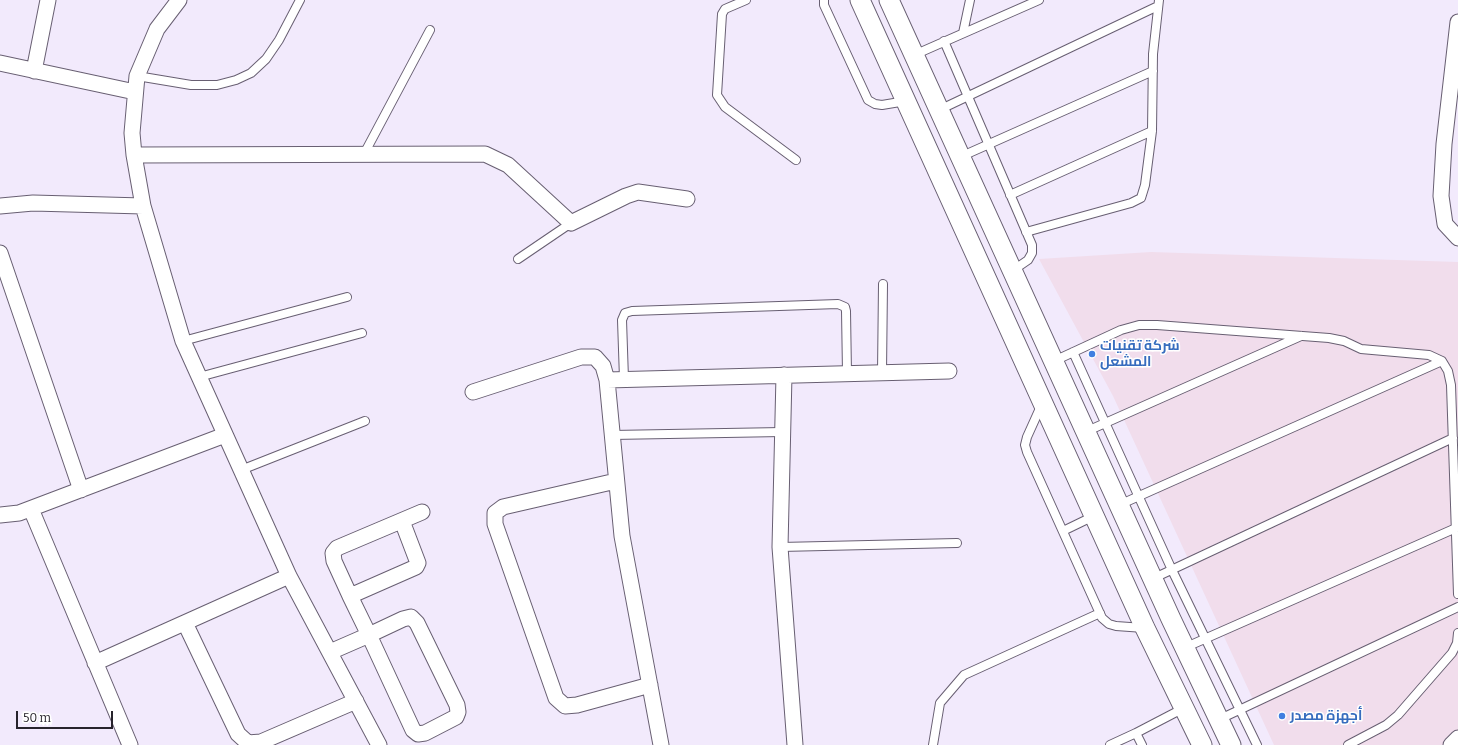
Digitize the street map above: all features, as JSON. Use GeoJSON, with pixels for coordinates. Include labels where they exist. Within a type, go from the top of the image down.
{"type":"FeatureCollection","features":[{"type":"Feature","properties":{"kind":"street"},"geometry":{"type":"LineString","coordinates":[[34,71],[48,0]]}},
{"type":"Feature","properties":{"kind":"street"},"geometry":{"type":"LineString","coordinates":[[179,0],[157,29],[137,76],[132,133],[134,155],[143,206],[182,342],[289,576],[379,745]]}},
{"type":"Feature","properties":{"kind":"street"},"geometry":{"type":"LineString","coordinates":[[860,0],[1145,628],[1202,745]]}},
{"type":"Feature","properties":{"kind":"street"},"geometry":{"type":"LineString","coordinates":[[889,0],[1152,579],[1184,648],[1220,719],[1231,745]]}},
{"type":"Feature","properties":{"kind":"street"},"geometry":{"type":"LineString","coordinates":[[1458,22],[1444,144],[1442,196],[1445,224],[1458,238]]}},
{"type":"Feature","properties":{"kind":"street"},"geometry":{"type":"LineString","coordinates":[[0,63],[135,92]]}},
{"type":"Feature","properties":{"kind":"street"},"geometry":{"type":"LineString","coordinates":[[134,155],[485,154],[508,165],[571,223],[626,196],[638,192],[687,199]]}},
{"type":"Feature","properties":{"kind":"street"},"geometry":{"type":"LineString","coordinates":[[0,206],[33,203],[143,206]]}},
{"type":"Feature","properties":{"kind":"street"},"geometry":{"type":"LineString","coordinates":[[0,254],[81,490]]}},
{"type":"Feature","properties":{"kind":"street"},"geometry":{"type":"LineString","coordinates":[[473,392],[581,357],[595,357],[603,366],[606,380],[622,536],[662,745]]}},
{"type":"Feature","properties":{"kind":"street"},"geometry":{"type":"LineString","coordinates":[[606,380],[949,371]]}},
{"type":"Feature","properties":{"kind":"street"},"geometry":{"type":"LineString","coordinates":[[784,375],[780,547],[795,745]]}},
{"type":"Feature","properties":{"kind":"street"},"geometry":{"type":"LineString","coordinates":[[0,515],[19,514],[225,435]]}},
{"type":"Feature","properties":{"kind":"street"},"geometry":{"type":"LineString","coordinates":[[616,481],[503,507],[495,513],[495,524],[556,698],[565,706],[577,705],[650,685]]}},
{"type":"Feature","properties":{"kind":"street"},"geometry":{"type":"LineString","coordinates":[[31,509],[130,745]]}},
{"type":"Feature","properties":{"kind":"street"},"geometry":{"type":"LineString","coordinates":[[330,652],[369,635],[403,619],[411,617],[417,623],[457,705],[458,712],[456,717],[425,733],[418,734],[413,730],[369,635],[334,561],[333,553],[337,548],[422,512]]}},
{"type":"Feature","properties":{"kind":"street"},"geometry":{"type":"LineString","coordinates":[[350,596],[416,567],[418,563],[402,521]]}},
{"type":"Feature","properties":{"kind":"street"},"geometry":{"type":"LineString","coordinates":[[95,663],[289,576]]}},
{"type":"Feature","properties":{"kind":"street"},"geometry":{"type":"LineString","coordinates":[[185,623],[238,734],[248,743],[261,742],[356,701]]}},
{"type":"Feature","properties":{"kind":"street"},"geometry":{"type":"LineString","coordinates":[[1451,745],[1458,738]]}},
{"type":"Feature","properties":{"kind":"lane"},"geometry":{"type":"LineString","coordinates":[[137,76],[191,85],[217,85],[241,78],[251,73],[266,59],[279,40],[300,0]]}},
{"type":"Feature","properties":{"kind":"lane"},"geometry":{"type":"LineString","coordinates":[[746,0],[725,9],[722,14],[717,95],[725,108],[796,160]]}},
{"type":"Feature","properties":{"kind":"lane"},"geometry":{"type":"LineString","coordinates":[[824,0],[824,5],[868,100],[875,104],[882,105],[906,101]]}},
{"type":"Feature","properties":{"kind":"lane"},"geometry":{"type":"LineString","coordinates":[[963,33],[970,0]]}},
{"type":"Feature","properties":{"kind":"lane"},"geometry":{"type":"LineString","coordinates":[[914,55],[1039,0]]}},
{"type":"Feature","properties":{"kind":"lane"},"geometry":{"type":"LineString","coordinates":[[1026,232],[1131,204],[1140,198],[1145,185],[1152,131],[1153,54],[1158,3]]}},
{"type":"Feature","properties":{"kind":"lane"},"geometry":{"type":"LineString","coordinates":[[939,110],[1158,3]]}},
{"type":"Feature","properties":{"kind":"lane"},"geometry":{"type":"LineString","coordinates":[[364,154],[430,30]]}},
{"type":"Feature","properties":{"kind":"lane"},"geometry":{"type":"LineString","coordinates":[[944,41],[1032,245],[1032,253],[1028,260],[1012,271]]}},
{"type":"Feature","properties":{"kind":"lane"},"geometry":{"type":"LineString","coordinates":[[960,157],[1153,71]]}},
{"type":"Feature","properties":{"kind":"lane"},"geometry":{"type":"LineString","coordinates":[[1010,195],[1152,131]]}},
{"type":"Feature","properties":{"kind":"lane"},"geometry":{"type":"LineString","coordinates":[[518,259],[571,223]]}},
{"type":"Feature","properties":{"kind":"lane"},"geometry":{"type":"LineString","coordinates":[[882,284],[882,372]]}},
{"type":"Feature","properties":{"kind":"lane"},"geometry":{"type":"LineString","coordinates":[[182,342],[347,297]]}},
{"type":"Feature","properties":{"kind":"lane"},"geometry":{"type":"LineString","coordinates":[[624,379],[622,320],[624,313],[830,305],[845,307],[846,311],[847,373]]}},
{"type":"Feature","properties":{"kind":"lane"},"geometry":{"type":"LineString","coordinates":[[1053,361],[1121,330],[1139,325],[1329,338],[1344,341],[1361,349],[1374,352],[1429,355],[1442,361],[1448,371],[1451,385],[1458,594]]}},
{"type":"Feature","properties":{"kind":"lane"},"geometry":{"type":"LineString","coordinates":[[199,377],[362,333]]}},
{"type":"Feature","properties":{"kind":"lane"},"geometry":{"type":"LineString","coordinates":[[1085,432],[1302,336]]}},
{"type":"Feature","properties":{"kind":"lane"},"geometry":{"type":"LineString","coordinates":[[1073,352],[1172,570],[1257,745]]}},
{"type":"Feature","properties":{"kind":"lane"},"geometry":{"type":"LineString","coordinates":[[1119,505],[1442,361]]}},
{"type":"Feature","properties":{"kind":"lane"},"geometry":{"type":"LineString","coordinates":[[1043,403],[1027,436],[1025,445],[1102,618],[1109,624],[1145,628]]}},
{"type":"Feature","properties":{"kind":"lane"},"geometry":{"type":"LineString","coordinates":[[241,470],[365,421]]}},
{"type":"Feature","properties":{"kind":"lane"},"geometry":{"type":"LineString","coordinates":[[612,435],[782,432]]}},
{"type":"Feature","properties":{"kind":"lane"},"geometry":{"type":"LineString","coordinates":[[1152,579],[1453,438]]}},
{"type":"Feature","properties":{"kind":"lane"},"geometry":{"type":"LineString","coordinates":[[1063,531],[1094,516]]}},
{"type":"Feature","properties":{"kind":"lane"},"geometry":{"type":"LineString","coordinates":[[1184,648],[1456,528]]}},
{"type":"Feature","properties":{"kind":"lane"},"geometry":{"type":"LineString","coordinates":[[780,547],[957,543]]}},
{"type":"Feature","properties":{"kind":"lane"},"geometry":{"type":"LineString","coordinates":[[1220,719],[1458,607]]}},
{"type":"Feature","properties":{"kind":"lane"},"geometry":{"type":"LineString","coordinates":[[933,745],[940,703],[964,675],[1100,613]]}},
{"type":"Feature","properties":{"kind":"lane"},"geometry":{"type":"LineString","coordinates":[[1348,745],[1386,725],[1398,715],[1452,653],[1457,643],[1458,633]]}},
{"type":"Feature","properties":{"kind":"lane"},"geometry":{"type":"LineString","coordinates":[[1110,745],[1184,708]]}},
{"type":"Feature","properties":{"kind":"lane"},"geometry":{"type":"LineString","coordinates":[[1136,733],[1142,745]]}},
{"type":"Feature","properties":{"kind":"shaded area"},"geometry":{"type":"Polygon","coordinates":[[[1151,252],[1458,262],[1458,739],[1452,745],[1274,745],[1113,396],[1039,259],[1151,252]]]}},
{"type":"Feature","properties":{"kind":"place","name":"شركة تقنيات المشعل"},"geometry":{"type":"Point","coordinates":[1092,354]}},
{"type":"Feature","properties":{"kind":"place","name":"أجهزة مصدر"},"geometry":{"type":"Point","coordinates":[1282,716]}}]}
